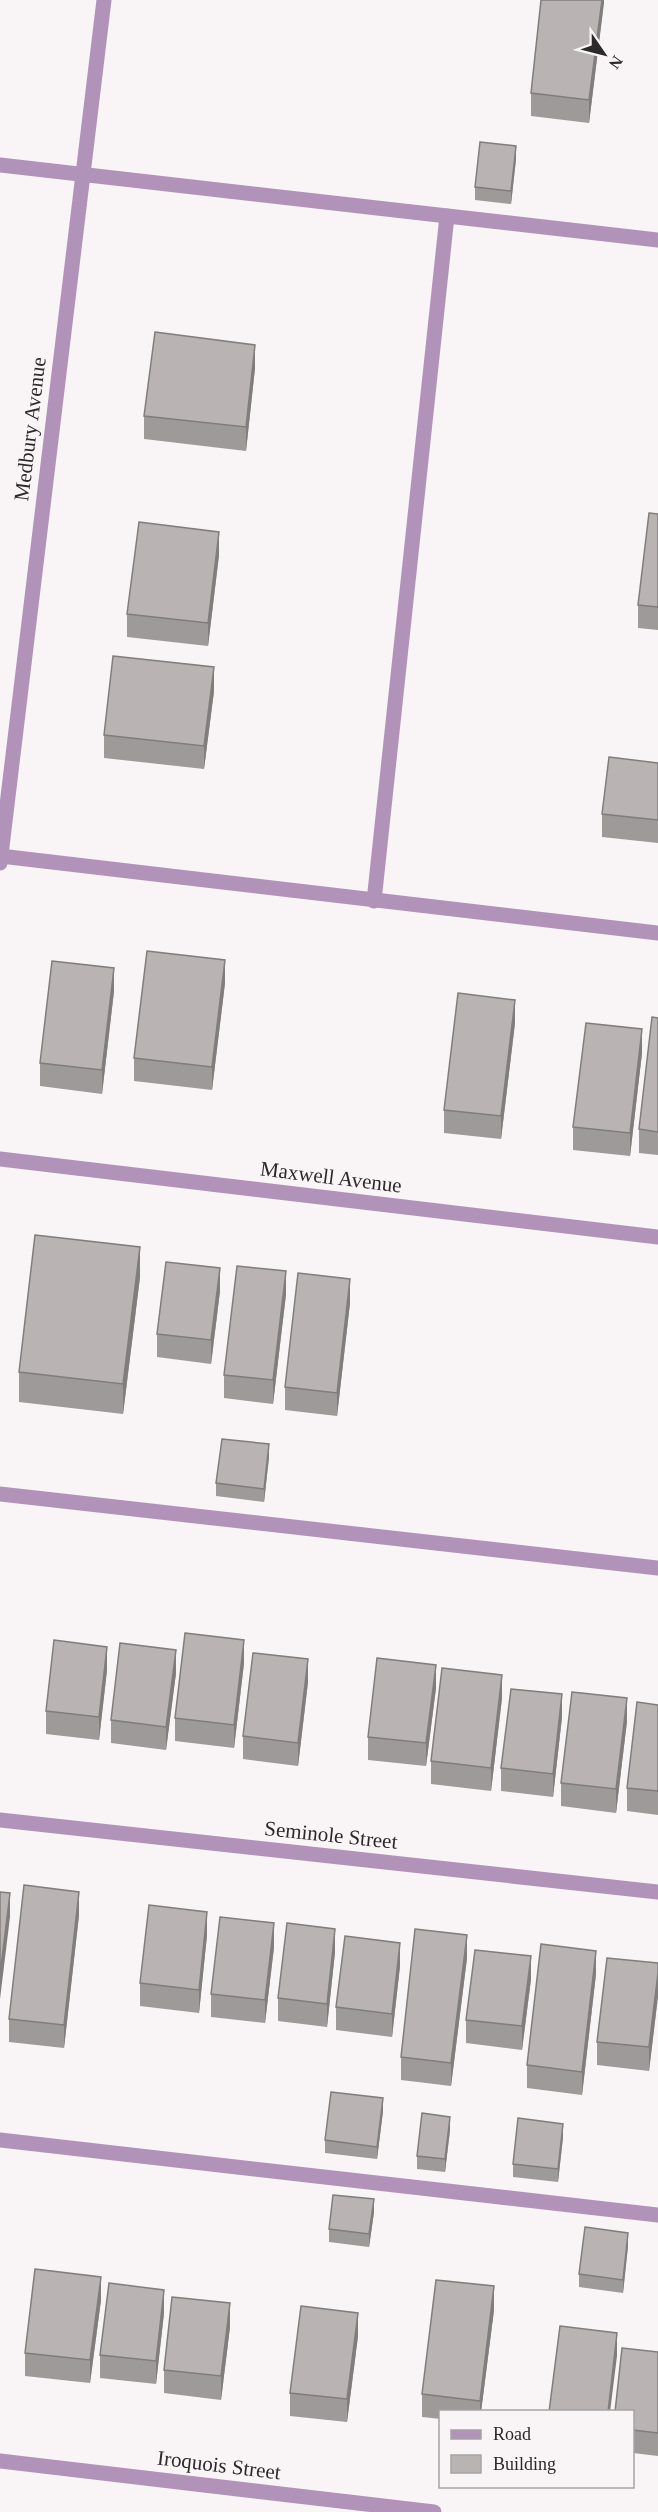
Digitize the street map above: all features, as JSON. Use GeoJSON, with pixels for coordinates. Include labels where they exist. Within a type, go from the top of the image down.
{"type":"FeatureCollection","features":[{"type":"Feature","properties":{"kind":"street","name":"Medbury Avenue"},"geometry":{"type":"LineString","coordinates":[[0,859],[104,0]]}},
{"type":"Feature","properties":{"kind":"street"},"geometry":{"type":"LineString","coordinates":[[0,165],[658,240]]}},
{"type":"Feature","properties":{"kind":"street"},"geometry":{"type":"LineString","coordinates":[[374,902],[447,216]]}},
{"type":"Feature","properties":{"kind":"street"},"geometry":{"type":"LineString","coordinates":[[0,859],[658,933]]}},
{"type":"Feature","properties":{"kind":"street","name":"Maxwell Avenue"},"geometry":{"type":"LineString","coordinates":[[0,1159],[658,1237]]}},
{"type":"Feature","properties":{"kind":"street"},"geometry":{"type":"LineString","coordinates":[[0,1494],[658,1568]]}},
{"type":"Feature","properties":{"kind":"street","name":"Seminole Street"},"geometry":{"type":"LineString","coordinates":[[0,1820],[658,1892]]}},
{"type":"Feature","properties":{"kind":"street"},"geometry":{"type":"LineString","coordinates":[[0,2140],[658,2215]]}},
{"type":"Feature","properties":{"kind":"street","name":"Iroquois Street"},"geometry":{"type":"LineString","coordinates":[[0,2461],[434,2512]]}},
{"type":"Feature","properties":{"kind":"building"},"geometry":{"type":"Polygon","coordinates":[[[541,0],[602,0],[589,100],[531,93],[541,0]]]}},
{"type":"Feature","properties":{"kind":"building"},"geometry":{"type":"Polygon","coordinates":[[[480,142],[516,146],[511,191],[475,187],[480,142]]]}},
{"type":"Feature","properties":{"kind":"building"},"geometry":{"type":"Polygon","coordinates":[[[155,332],[255,345],[246,427],[144,416],[155,332]]]}},
{"type":"Feature","properties":{"kind":"building"},"geometry":{"type":"Polygon","coordinates":[[[649,513],[658,514],[658,607],[638,605],[649,513]]]}},
{"type":"Feature","properties":{"kind":"building"},"geometry":{"type":"Polygon","coordinates":[[[139,522],[219,532],[208,623],[127,614],[139,522]]]}},
{"type":"Feature","properties":{"kind":"building"},"geometry":{"type":"Polygon","coordinates":[[[113,656],[214,667],[204,746],[104,735],[113,656]]]}},
{"type":"Feature","properties":{"kind":"building"},"geometry":{"type":"Polygon","coordinates":[[[609,757],[658,763],[658,820],[602,814],[609,757]]]}},
{"type":"Feature","properties":{"kind":"building"},"geometry":{"type":"Polygon","coordinates":[[[147,951],[225,960],[212,1067],[134,1058],[147,951]]]}},
{"type":"Feature","properties":{"kind":"building"},"geometry":{"type":"Polygon","coordinates":[[[52,961],[114,968],[102,1070],[40,1063],[52,961]]]}},
{"type":"Feature","properties":{"kind":"building"},"geometry":{"type":"Polygon","coordinates":[[[458,993],[515,1000],[501,1116],[444,1110],[458,993]]]}},
{"type":"Feature","properties":{"kind":"building"},"geometry":{"type":"Polygon","coordinates":[[[652,1017],[658,1018],[658,1132],[639,1129],[652,1017]]]}},
{"type":"Feature","properties":{"kind":"building"},"geometry":{"type":"Polygon","coordinates":[[[586,1023],[642,1029],[630,1133],[573,1127],[586,1023]]]}},
{"type":"Feature","properties":{"kind":"building"},"geometry":{"type":"Polygon","coordinates":[[[35,1235],[140,1247],[123,1384],[19,1372],[35,1235]]]}},
{"type":"Feature","properties":{"kind":"building"},"geometry":{"type":"Polygon","coordinates":[[[166,1262],[220,1268],[211,1340],[157,1334],[166,1262]]]}},
{"type":"Feature","properties":{"kind":"building"},"geometry":{"type":"Polygon","coordinates":[[[237,1266],[286,1271],[273,1380],[224,1375],[237,1266]]]}},
{"type":"Feature","properties":{"kind":"building"},"geometry":{"type":"Polygon","coordinates":[[[298,1273],[350,1279],[337,1393],[285,1387],[298,1273]]]}},
{"type":"Feature","properties":{"kind":"building"},"geometry":{"type":"Polygon","coordinates":[[[222,1439],[269,1444],[264,1489],[216,1483],[222,1439]]]}},
{"type":"Feature","properties":{"kind":"building"},"geometry":{"type":"Polygon","coordinates":[[[185,1633],[244,1640],[234,1725],[175,1718],[185,1633]]]}},
{"type":"Feature","properties":{"kind":"building"},"geometry":{"type":"Polygon","coordinates":[[[54,1640],[107,1647],[99,1717],[46,1711],[54,1640]]]}},
{"type":"Feature","properties":{"kind":"building"},"geometry":{"type":"Polygon","coordinates":[[[120,1643],[176,1650],[166,1727],[111,1720],[120,1643]]]}},
{"type":"Feature","properties":{"kind":"building"},"geometry":{"type":"Polygon","coordinates":[[[253,1653],[308,1659],[298,1743],[243,1736],[253,1653]]]}},
{"type":"Feature","properties":{"kind":"building"},"geometry":{"type":"Polygon","coordinates":[[[377,1658],[436,1665],[426,1743],[368,1737],[377,1658]]]}},
{"type":"Feature","properties":{"kind":"building"},"geometry":{"type":"Polygon","coordinates":[[[442,1668],[502,1675],[491,1768],[431,1761],[442,1668]]]}},
{"type":"Feature","properties":{"kind":"building"},"geometry":{"type":"Polygon","coordinates":[[[511,1689],[562,1694],[553,1774],[501,1768],[511,1689]]]}},
{"type":"Feature","properties":{"kind":"building"},"geometry":{"type":"Polygon","coordinates":[[[572,1692],[627,1698],[616,1789],[561,1783],[572,1692]]]}},
{"type":"Feature","properties":{"kind":"building"},"geometry":{"type":"Polygon","coordinates":[[[637,1702],[658,1705],[658,1791],[627,1788],[637,1702]]]}},
{"type":"Feature","properties":{"kind":"building"},"geometry":{"type":"Polygon","coordinates":[[[24,1885],[79,1892],[64,2025],[9,2019],[24,1885]]]}},
{"type":"Feature","properties":{"kind":"building"},"geometry":{"type":"Polygon","coordinates":[[[0,1892],[10,1893],[0,1975],[0,1892]]]}},
{"type":"Feature","properties":{"kind":"building"},"geometry":{"type":"Polygon","coordinates":[[[149,1905],[207,1912],[199,1990],[140,1983],[149,1905]]]}},
{"type":"Feature","properties":{"kind":"building"},"geometry":{"type":"Polygon","coordinates":[[[220,1917],[274,1923],[265,2000],[211,1994],[220,1917]]]}},
{"type":"Feature","properties":{"kind":"building"},"geometry":{"type":"Polygon","coordinates":[[[287,1923],[335,1929],[327,2004],[278,1998],[287,1923]]]}},
{"type":"Feature","properties":{"kind":"building"},"geometry":{"type":"Polygon","coordinates":[[[415,1929],[467,1935],[451,2063],[401,2057],[415,1929]]]}},
{"type":"Feature","properties":{"kind":"building"},"geometry":{"type":"Polygon","coordinates":[[[345,1936],[400,1943],[392,2014],[336,2007],[345,1936]]]}},
{"type":"Feature","properties":{"kind":"building"},"geometry":{"type":"Polygon","coordinates":[[[541,1944],[596,1951],[582,2072],[527,2065],[541,1944]]]}},
{"type":"Feature","properties":{"kind":"building"},"geometry":{"type":"Polygon","coordinates":[[[475,1950],[531,1956],[522,2026],[466,2020],[475,1950]]]}},
{"type":"Feature","properties":{"kind":"building"},"geometry":{"type":"Polygon","coordinates":[[[607,1958],[658,1963],[649,2047],[597,2042],[607,1958]]]}},
{"type":"Feature","properties":{"kind":"building"},"geometry":{"type":"Polygon","coordinates":[[[331,2092],[383,2098],[377,2147],[325,2140],[331,2092]]]}},
{"type":"Feature","properties":{"kind":"building"},"geometry":{"type":"Polygon","coordinates":[[[422,2113],[450,2117],[445,2159],[417,2156],[422,2113]]]}},
{"type":"Feature","properties":{"kind":"building"},"geometry":{"type":"Polygon","coordinates":[[[518,2118],[563,2124],[558,2169],[513,2164],[518,2118]]]}},
{"type":"Feature","properties":{"kind":"building"},"geometry":{"type":"Polygon","coordinates":[[[333,2195],[374,2199],[369,2234],[329,2229],[333,2195]]]}},
{"type":"Feature","properties":{"kind":"building"},"geometry":{"type":"Polygon","coordinates":[[[585,2227],[628,2233],[623,2280],[579,2274],[585,2227]]]}},
{"type":"Feature","properties":{"kind":"building"},"geometry":{"type":"Polygon","coordinates":[[[35,2269],[101,2277],[90,2360],[25,2353],[35,2269]]]}},
{"type":"Feature","properties":{"kind":"building"},"geometry":{"type":"Polygon","coordinates":[[[436,2280],[494,2286],[480,2401],[422,2394],[436,2280]]]}},
{"type":"Feature","properties":{"kind":"building"},"geometry":{"type":"Polygon","coordinates":[[[109,2283],[164,2290],[156,2361],[100,2355],[109,2283]]]}},
{"type":"Feature","properties":{"kind":"building"},"geometry":{"type":"Polygon","coordinates":[[[172,2297],[230,2303],[221,2376],[164,2370],[172,2297]]]}},
{"type":"Feature","properties":{"kind":"building"},"geometry":{"type":"Polygon","coordinates":[[[301,2306],[358,2313],[347,2399],[290,2393],[301,2306]]]}},
{"type":"Feature","properties":{"kind":"building"},"geometry":{"type":"Polygon","coordinates":[[[560,2326],[617,2333],[608,2410],[549,2410],[560,2326]]]}},
{"type":"Feature","properties":{"kind":"building"},"geometry":{"type":"Polygon","coordinates":[[[622,2348],[658,2352],[658,2433],[634,2430],[634,2410],[615,2410],[622,2348]]]}}]}
